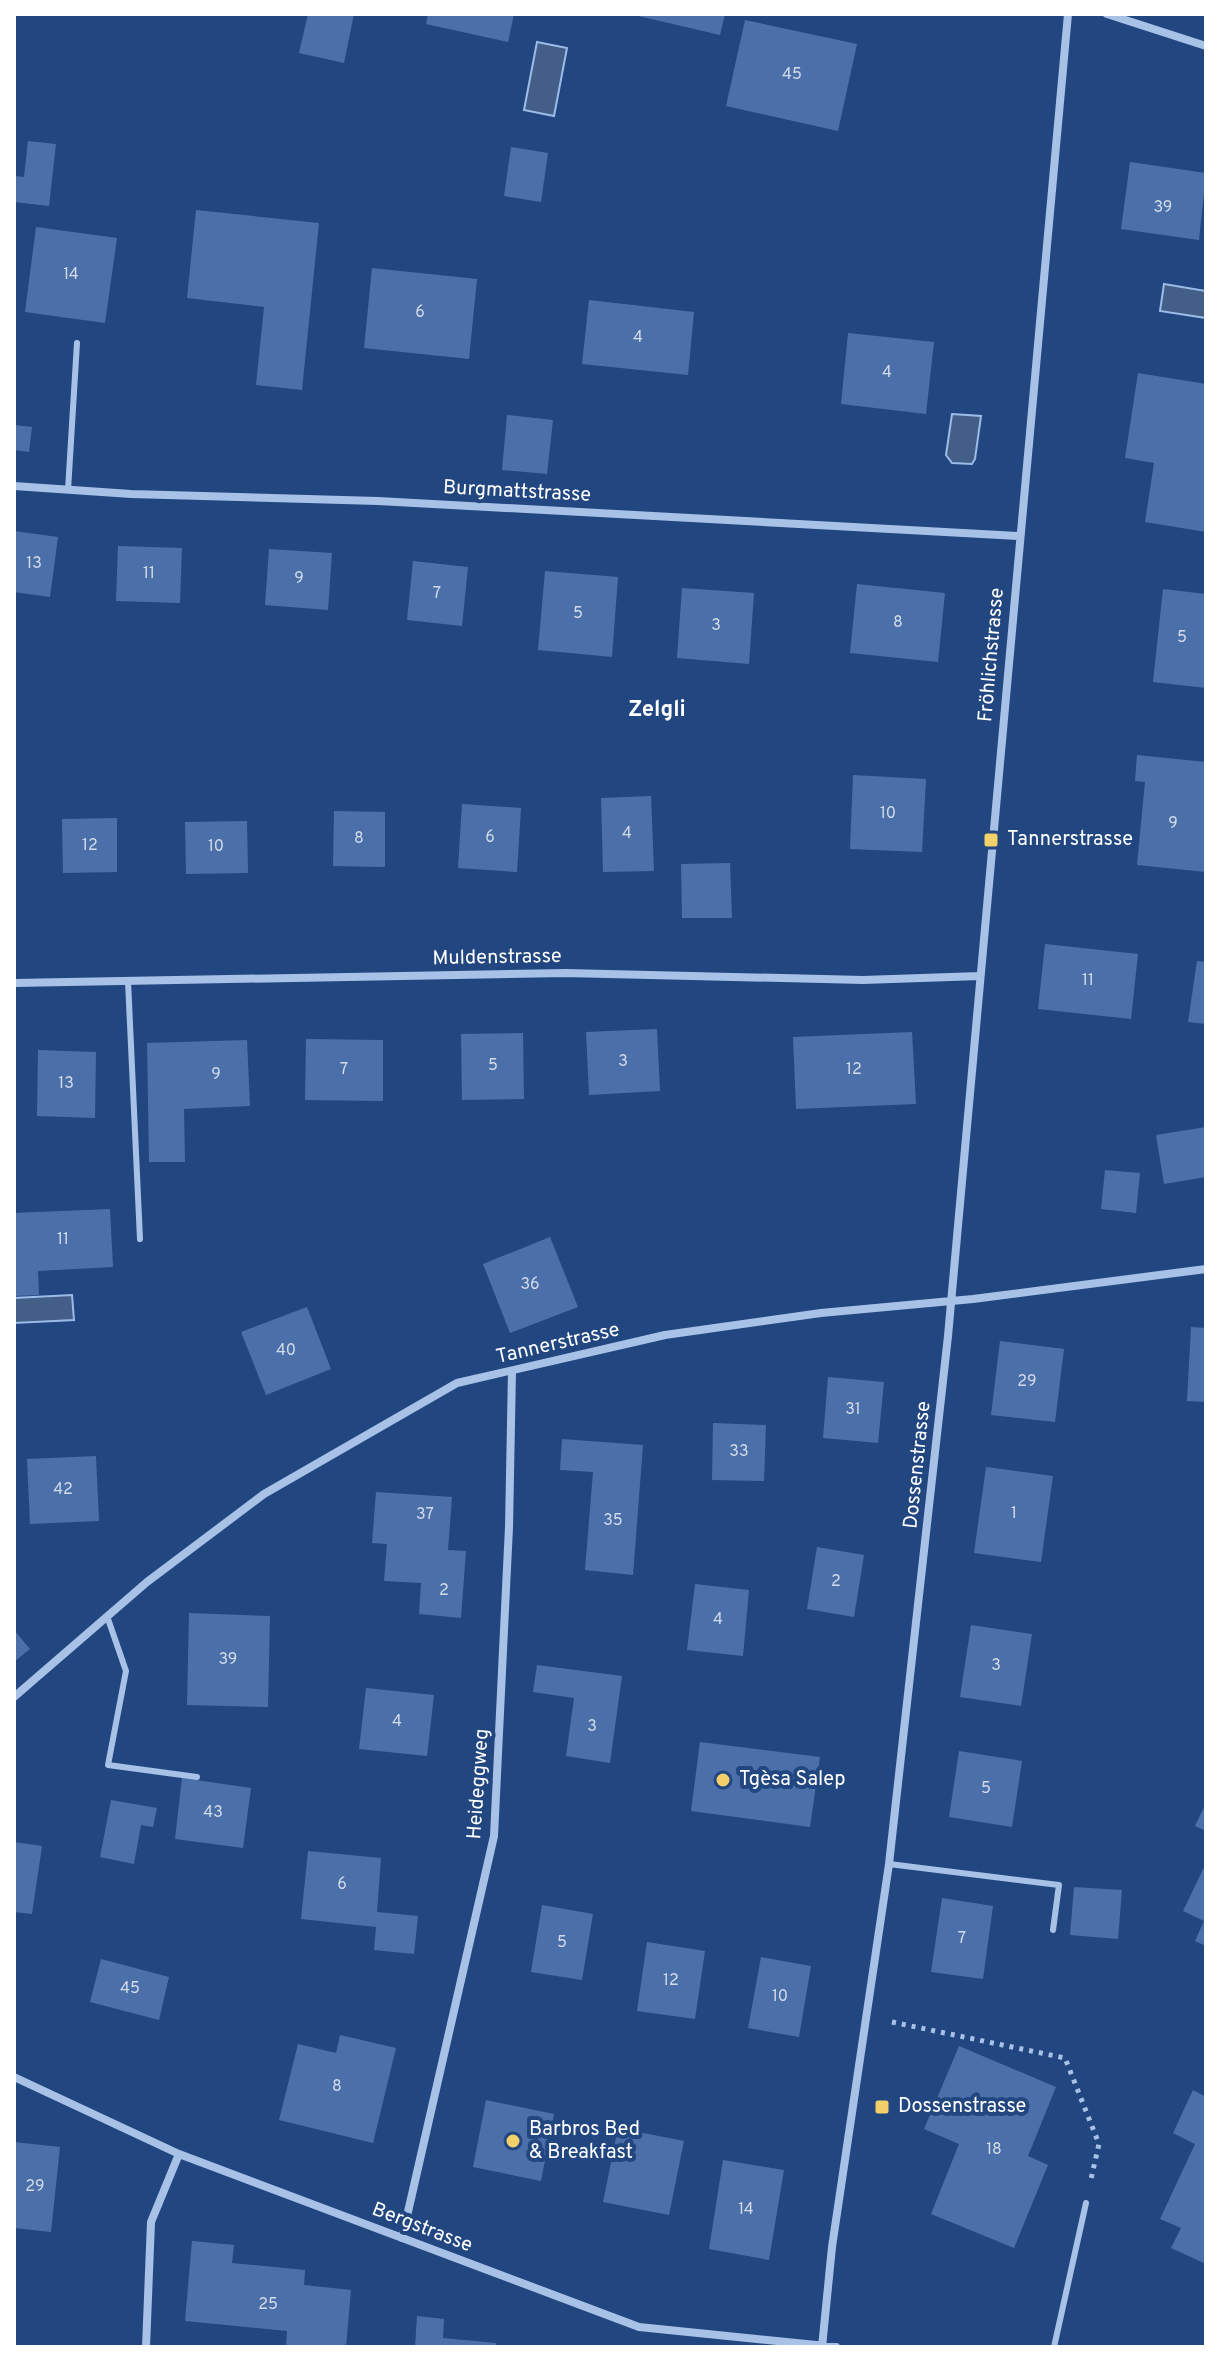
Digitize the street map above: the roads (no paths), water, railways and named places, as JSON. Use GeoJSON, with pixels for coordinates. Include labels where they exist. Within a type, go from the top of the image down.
{"type":"FeatureCollection","features":[{"type":"Feature","properties":{"kind":"street","name":"Fröhlichstrasse"},"geometry":{"type":"LineString","coordinates":[[951,1300],[1068,14]]}},
{"type":"Feature","properties":{"kind":"street"},"geometry":{"type":"LineString","coordinates":[[1107,14],[1206,46]]}},
{"type":"Feature","properties":{"kind":"street","name":"Burgmattstrasse"},"geometry":{"type":"LineString","coordinates":[[14,486],[146,494],[378,501],[1019,536]]}},
{"type":"Feature","properties":{"kind":"street","name":"Muldenstrasse"},"geometry":{"type":"LineString","coordinates":[[14,983],[566,973],[863,980],[980,976]]}},
{"type":"Feature","properties":{"kind":"street","name":"Tannerstrasse"},"geometry":{"type":"LineString","coordinates":[[14,1697],[147,1582],[264,1494],[457,1383],[665,1335],[821,1313],[1206,1269]]}},
{"type":"Feature","properties":{"kind":"street","name":"Dossenstrasse"},"geometry":{"type":"LineString","coordinates":[[822,2347],[832,2247],[889,1864],[951,1300]]}},
{"type":"Feature","properties":{"kind":"street","name":"Heideggweg"},"geometry":{"type":"LineString","coordinates":[[402,2238],[494,1836],[509,1527],[512,1371]]}},
{"type":"Feature","properties":{"kind":"street","name":"Bergstrasse"},"geometry":{"type":"LineString","coordinates":[[14,2077],[179,2154],[639,2327],[836,2347]]}},
{"type":"Feature","properties":{"kind":"street"},"geometry":{"type":"LineString","coordinates":[[146,2347],[151,2222],[179,2154]]}},
{"type":"Feature","properties":{"kind":"lane"},"geometry":{"type":"LineString","coordinates":[[68,490],[77,343]]}},
{"type":"Feature","properties":{"kind":"lane"},"geometry":{"type":"LineString","coordinates":[[128,981],[140,1239]]}},
{"type":"Feature","properties":{"kind":"lane"},"geometry":{"type":"LineString","coordinates":[[107,1616],[126,1671],[108,1765],[197,1777]]}},
{"type":"Feature","properties":{"kind":"lane"},"geometry":{"type":"LineString","coordinates":[[889,1864],[1059,1885],[1053,1930]]}},
{"type":"Feature","properties":{"kind":"lane"},"geometry":{"type":"LineString","coordinates":[[1054,2347],[1086,2203]]}},
{"type":"Feature","properties":{"kind":"water"},"geometry":{"type":"Polygon","coordinates":[[[537,42],[567,48],[554,116],[524,110],[537,42]]]}},
{"type":"Feature","properties":{"kind":"water"},"geometry":{"type":"Polygon","coordinates":[[[1164,284],[1206,291],[1206,318],[1160,311],[1164,284]]]}},
{"type":"Feature","properties":{"kind":"water"},"geometry":{"type":"Polygon","coordinates":[[[952,414],[981,416],[972,464],[952,463],[946,455],[952,414]]]}},
{"type":"Feature","properties":{"kind":"water"},"geometry":{"type":"Polygon","coordinates":[[[72,1295],[74,1320],[14,1323],[14,1298],[72,1295]]]}},
{"type":"Feature","properties":{"kind":"place","name":"Tannerstrasse"},"geometry":{"type":"Point","coordinates":[991,840]}},
{"type":"Feature","properties":{"kind":"place","name":"Tgèsa Salep"},"geometry":{"type":"Point","coordinates":[723,1780]}},
{"type":"Feature","properties":{"kind":"place","name":"Dossenstrasse"},"geometry":{"type":"Point","coordinates":[882,2107]}},
{"type":"Feature","properties":{"kind":"place","name":"Barbros Bed & Breakfast"},"geometry":{"type":"Point","coordinates":[513,2141]}},
{"type":"Feature","properties":{"kind":"district","name":"Zelgli"},"geometry":{"type":"Point","coordinates":[657,710]}}]}
